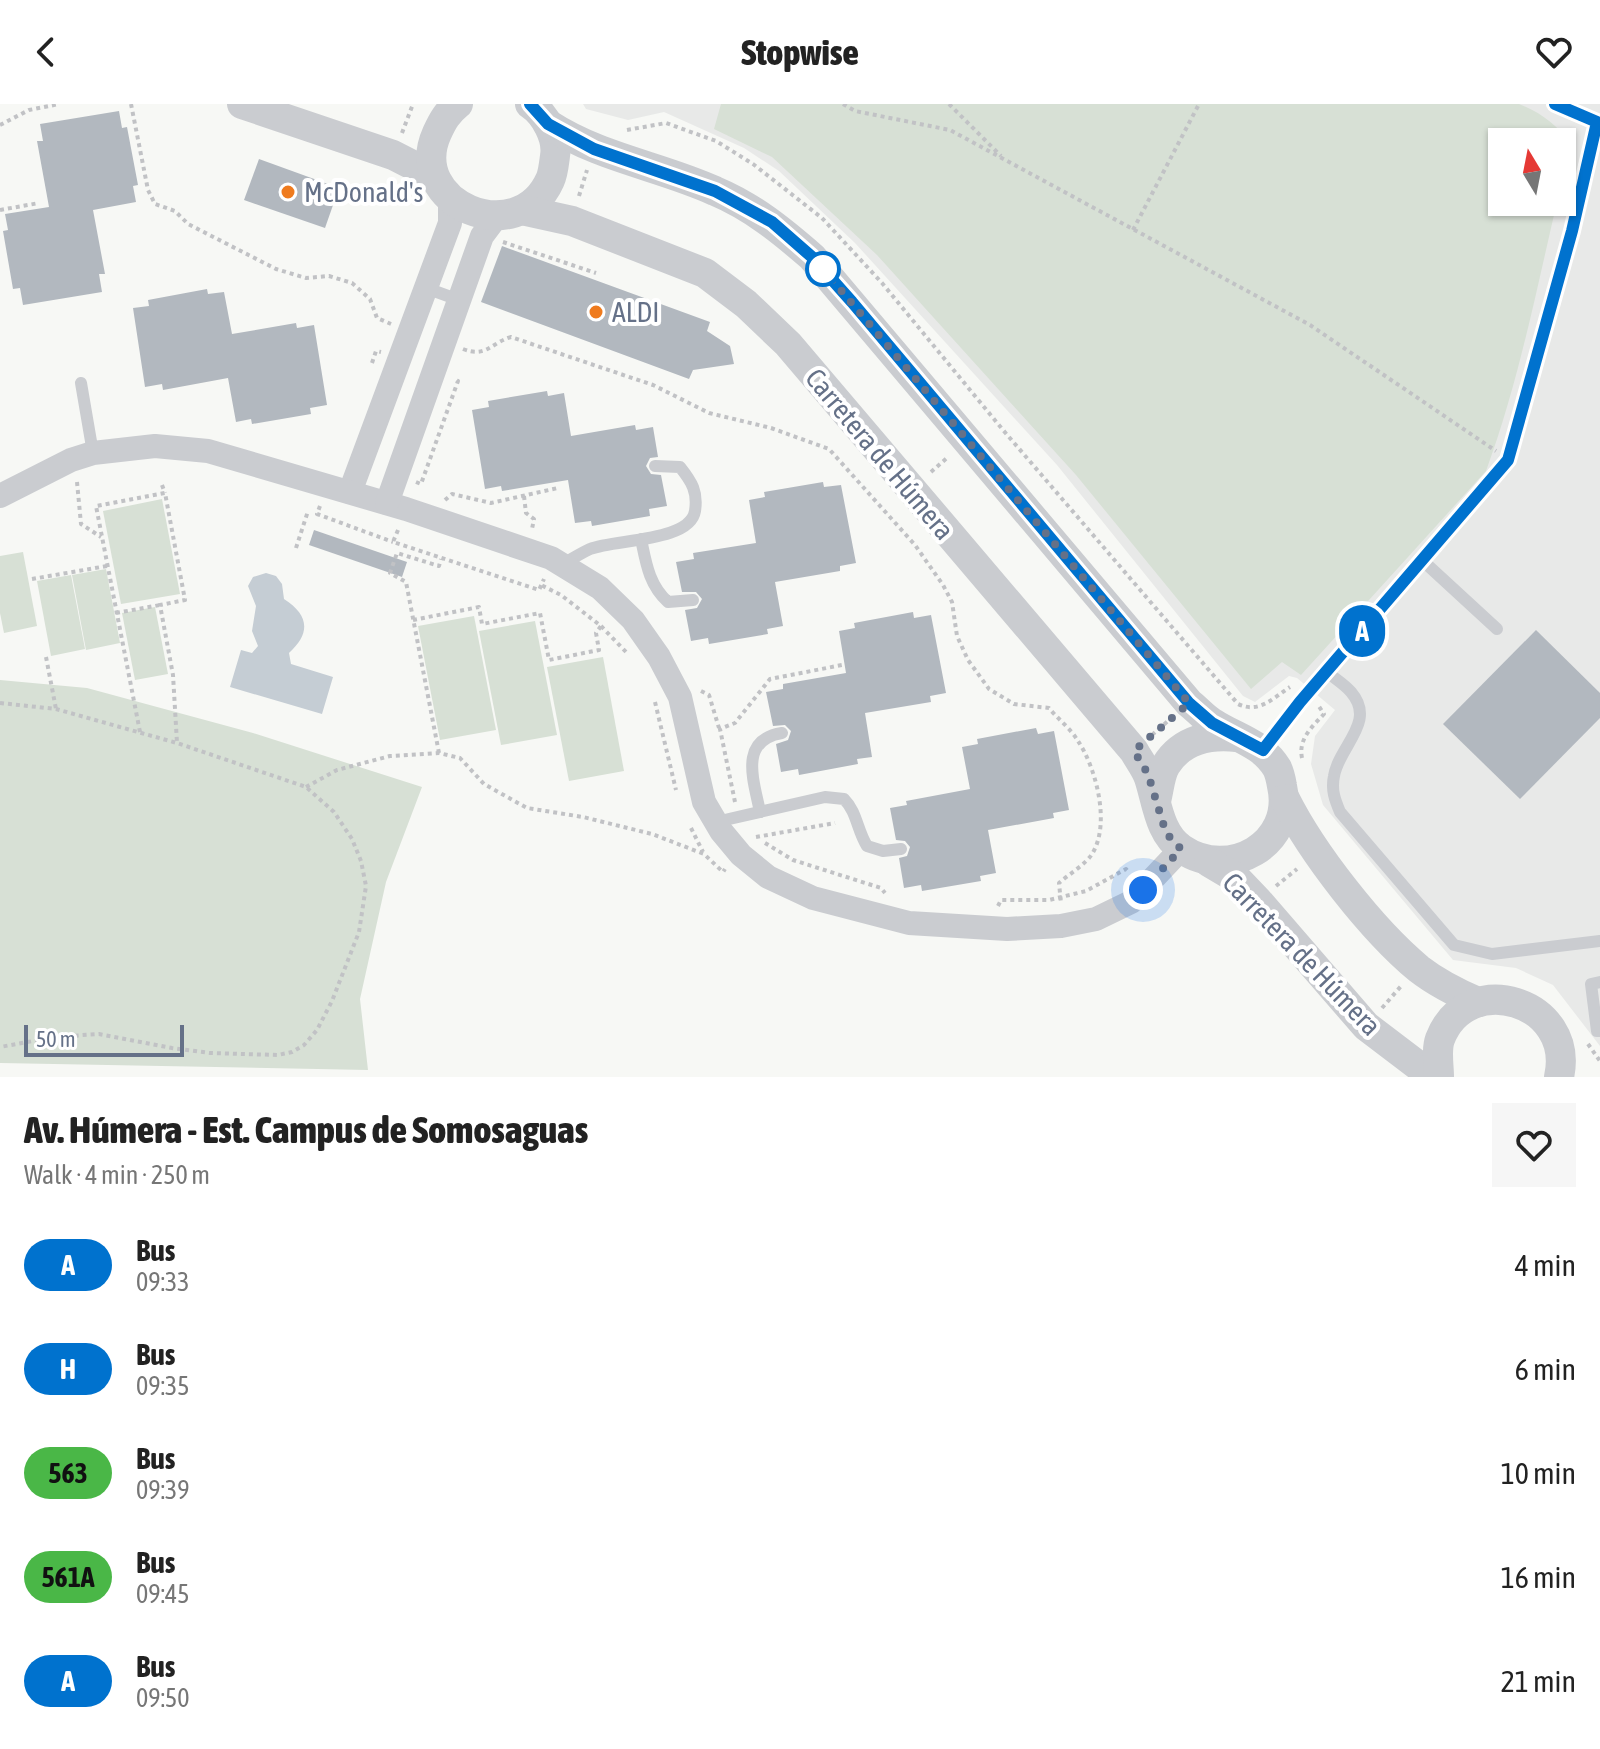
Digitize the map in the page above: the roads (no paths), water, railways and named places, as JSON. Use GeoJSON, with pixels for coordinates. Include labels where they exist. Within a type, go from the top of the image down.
{"type":"FeatureCollection","features":[{"type":"Feature","properties":{"kind":"street"},"geometry":{"type":"LineString","coordinates":[[242,104],[393,155],[442,187]]}},
{"type":"Feature","properties":{"kind":"street"},"geometry":{"type":"LineString","coordinates":[[350,492],[450,223],[431,146],[446,114],[458,104]]}},
{"type":"Feature","properties":{"kind":"street"},"geometry":{"type":"LineString","coordinates":[[539,114],[594,149],[715,191],[772,222],[812,257],[1189,703],[1212,723],[1251,743],[1279,771],[1285,799],[1300,828],[1367,915],[1418,968],[1446,988],[1478,1002]]}},
{"type":"Feature","properties":{"kind":"street"},"geometry":{"type":"LineString","coordinates":[[387,503],[482,236],[535,201],[550,180],[556,150],[539,114]]}},
{"type":"Feature","properties":{"kind":"street","name":"Carretera de Húmera"},"geometry":{"type":"LineString","coordinates":[[442,187],[471,213],[504,221],[572,221],[705,273],[746,304],[788,344],[1134,751],[1148,774],[1156,802]]}},
{"type":"Feature","properties":{"kind":"street"},"geometry":{"type":"LineString","coordinates":[[0,496],[82,456],[155,446],[208,451],[387,503],[551,558],[600,588],[633,620],[659,657],[680,697],[704,802],[716,822],[748,846],[768,877],[813,898],[909,923],[1007,929],[1061,926],[1096,919],[1131,902],[1181,849]]}},
{"type":"Feature","properties":{"kind":"street"},"geometry":{"type":"LineString","coordinates":[[1251,743],[1215,734],[1188,743],[1165,765],[1156,802],[1166,833],[1181,849],[1209,862],[1237,861],[1262,848],[1279,825],[1285,799]]}},
{"type":"Feature","properties":{"kind":"street","name":"Carretera de Húmera"},"geometry":{"type":"LineString","coordinates":[[1209,862],[1236,878],[1366,1026],[1436,1077]]}},
{"type":"Feature","properties":{"kind":"street"},"geometry":{"type":"LineString","coordinates":[[1436,1077],[1439,1041],[1454,1017],[1478,1002],[1500,999],[1525,1005],[1543,1017],[1556,1036],[1566,1073]]}},
{"type":"Feature","properties":{"kind":"lane"},"geometry":{"type":"LineString","coordinates":[[1251,743],[1306,695],[1327,672],[1508,460],[1599,122],[1555,104]]}},
{"type":"Feature","properties":{"kind":"lane"},"geometry":{"type":"LineString","coordinates":[[426,288],[459,300]]}},
{"type":"Feature","properties":{"kind":"lane"},"geometry":{"type":"LineString","coordinates":[[81,383],[82,456]]}},
{"type":"Feature","properties":{"kind":"lane"},"geometry":{"type":"LineString","coordinates":[[563,564],[591,548],[682,530],[694,518],[697,499],[693,483],[680,467],[655,466]]}},
{"type":"Feature","properties":{"kind":"lane"},"geometry":{"type":"LineString","coordinates":[[641,539],[651,580],[659,594],[668,602],[693,600]]}},
{"type":"Feature","properties":{"kind":"lane"},"geometry":{"type":"LineString","coordinates":[[1422,560],[1497,629]]}},
{"type":"Feature","properties":{"kind":"lane"},"geometry":{"type":"LineString","coordinates":[[1327,672],[1352,693],[1361,710],[1358,729],[1343,749],[1334,774],[1332,791],[1340,812],[1454,945],[1492,954],[1600,941]]}},
{"type":"Feature","properties":{"kind":"lane"},"geometry":{"type":"LineString","coordinates":[[760,812],[752,767],[753,753],[758,742],[782,733]]}},
{"type":"Feature","properties":{"kind":"lane"},"geometry":{"type":"LineString","coordinates":[[716,822],[825,797],[844,799],[853,807],[859,834],[867,846],[883,851],[901,849]]}},
{"type":"Feature","properties":{"kind":"lane"},"geometry":{"type":"LineString","coordinates":[[1600,982],[1591,984],[1597,1031],[1600,1031]]}},
{"type":"Feature","properties":{"kind":"place","name":"McDonald's"},"geometry":{"type":"Point","coordinates":[288,192]}},
{"type":"Feature","properties":{"kind":"place","name":"ALDI"},"geometry":{"type":"Point","coordinates":[596,312]}}]}
